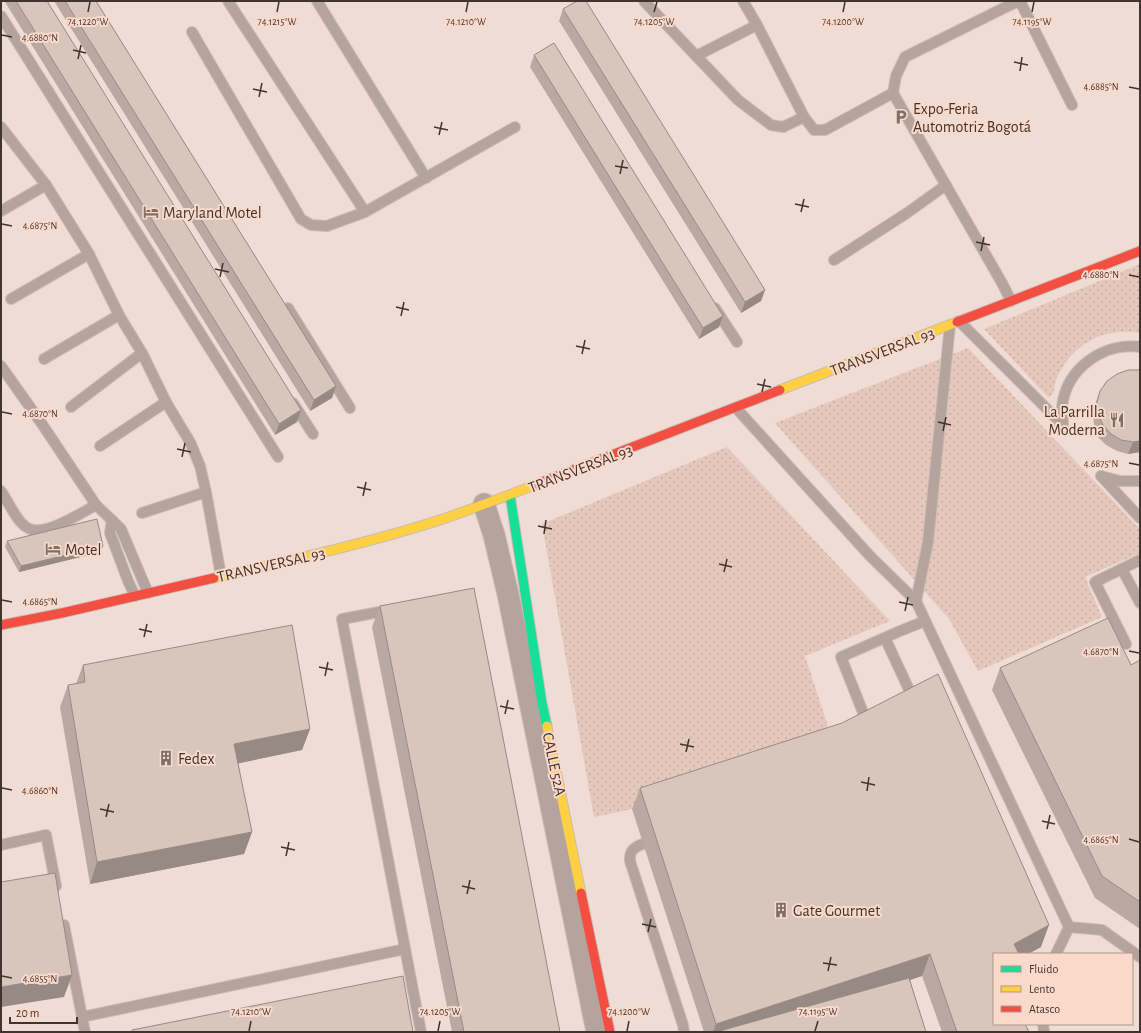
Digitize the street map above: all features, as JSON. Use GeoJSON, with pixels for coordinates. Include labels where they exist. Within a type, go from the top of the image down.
{"type":"FeatureCollection","features":[{"type":"Feature","properties":{"kind":"main road","name":"TRANSVERSAL 93"},"geometry":{"type":"LineString","coordinates":[[1,625],[62,613],[309,556],[445,518],[510,495],[1140,251]]}},
{"type":"Feature","properties":{"kind":"main road","name":"CALLE 52A"},"geometry":{"type":"LineString","coordinates":[[510,495],[542,703],[610,1032]]}},
{"type":"Feature","properties":{"kind":"street","name":"CALLE 52A"},"geometry":{"type":"LineString","coordinates":[[484,504],[494,535],[508,594],[597,1032]]}},
{"type":"Feature","properties":{"kind":"lane"},"geometry":{"type":"LineString","coordinates":[[228,1],[366,212]]}},
{"type":"Feature","properties":{"kind":"lane"},"geometry":{"type":"LineString","coordinates":[[317,1],[426,178]]}},
{"type":"Feature","properties":{"kind":"lane"},"geometry":{"type":"LineString","coordinates":[[644,1],[738,100],[771,125],[783,127],[804,117]]}},
{"type":"Feature","properties":{"kind":"lane"},"geometry":{"type":"LineString","coordinates":[[743,1],[757,25],[804,117],[814,130],[825,130],[893,93]]}},
{"type":"Feature","properties":{"kind":"lane"},"geometry":{"type":"LineString","coordinates":[[1011,301],[893,93],[896,76],[905,57],[1007,4],[1020,1],[1072,105]]}},
{"type":"Feature","properties":{"kind":"lane"},"geometry":{"type":"LineString","coordinates":[[1,16],[278,457]]}},
{"type":"Feature","properties":{"kind":"lane"},"geometry":{"type":"LineString","coordinates":[[696,56],[757,25]]}},
{"type":"Feature","properties":{"kind":"lane"},"geometry":{"type":"LineString","coordinates":[[192,32],[301,219],[311,225],[327,226],[366,212],[515,127]]}},
{"type":"Feature","properties":{"kind":"lane"},"geometry":{"type":"LineString","coordinates":[[1,127],[46,185],[89,254],[119,315],[142,353],[166,402],[190,442],[200,466],[221,576]]}},
{"type":"Feature","properties":{"kind":"lane"},"geometry":{"type":"LineString","coordinates":[[1,211],[46,185]]}},
{"type":"Feature","properties":{"kind":"lane"},"geometry":{"type":"LineString","coordinates":[[834,260],[907,213],[946,185]]}},
{"type":"Feature","properties":{"kind":"lane"},"geometry":{"type":"LineString","coordinates":[[11,298],[89,254]]}},
{"type":"Feature","properties":{"kind":"lane"},"geometry":{"type":"LineString","coordinates":[[283,301],[350,408]]}},
{"type":"Feature","properties":{"kind":"lane"},"geometry":{"type":"LineString","coordinates":[[711,301],[736,342]]}},
{"type":"Feature","properties":{"kind":"lane"},"geometry":{"type":"LineString","coordinates":[[44,359],[119,315]]}},
{"type":"Feature","properties":{"kind":"lane"},"geometry":{"type":"LineString","coordinates":[[954,323],[1063,425],[1062,406],[1068,386],[1078,370],[1093,357],[1111,349],[1131,346],[1140,348]]}},
{"type":"Feature","properties":{"kind":"lane"},"geometry":{"type":"LineString","coordinates":[[916,601],[928,542],[954,323]]}},
{"type":"Feature","properties":{"kind":"lane"},"geometry":{"type":"LineString","coordinates":[[71,407],[142,353]]}},
{"type":"Feature","properties":{"kind":"lane"},"geometry":{"type":"LineString","coordinates":[[1,366],[96,505],[121,529],[148,593]]}},
{"type":"Feature","properties":{"kind":"lane"},"geometry":{"type":"LineString","coordinates":[[287,393],[313,434]]}},
{"type":"Feature","properties":{"kind":"lane"},"geometry":{"type":"LineString","coordinates":[[100,446],[166,402]]}},
{"type":"Feature","properties":{"kind":"lane"},"geometry":{"type":"LineString","coordinates":[[736,408],[870,556],[916,601],[1069,927]]}},
{"type":"Feature","properties":{"kind":"lane"},"geometry":{"type":"LineString","coordinates":[[1140,481],[1120,481],[1101,476],[1140,518]]}},
{"type":"Feature","properties":{"kind":"lane"},"geometry":{"type":"LineString","coordinates":[[1,491],[19,520],[32,530],[50,528],[96,505]]}},
{"type":"Feature","properties":{"kind":"lane"},"geometry":{"type":"LineString","coordinates":[[142,513],[206,492]]}},
{"type":"Feature","properties":{"kind":"lane"},"geometry":{"type":"LineString","coordinates":[[112,520],[110,533],[135,596]]}},
{"type":"Feature","properties":{"kind":"lane"},"geometry":{"type":"LineString","coordinates":[[1126,644],[1095,582],[1140,560]]}},
{"type":"Feature","properties":{"kind":"lane"},"geometry":{"type":"LineString","coordinates":[[1122,569],[1140,603]]}},
{"type":"Feature","properties":{"kind":"lane"},"geometry":{"type":"LineString","coordinates":[[401,607],[342,619],[421,1032]]}},
{"type":"Feature","properties":{"kind":"lane"},"geometry":{"type":"LineString","coordinates":[[864,715],[841,657],[925,622]]}},
{"type":"Feature","properties":{"kind":"lane"},"geometry":{"type":"LineString","coordinates":[[885,638],[911,694]]}},
{"type":"Feature","properties":{"kind":"lane"},"geometry":{"type":"LineString","coordinates":[[1,845],[46,835],[57,894]]}},
{"type":"Feature","properties":{"kind":"lane"},"geometry":{"type":"LineString","coordinates":[[643,844],[632,850],[630,861],[684,1032]]}},
{"type":"Feature","properties":{"kind":"lane"},"geometry":{"type":"LineString","coordinates":[[62,917],[85,1032]]}},
{"type":"Feature","properties":{"kind":"lane"},"geometry":{"type":"LineString","coordinates":[[1056,953],[1069,927]]}},
{"type":"Feature","properties":{"kind":"lane"},"geometry":{"type":"LineString","coordinates":[[1069,927],[1102,930],[1140,957]]}},
{"type":"Feature","properties":{"kind":"lane"},"geometry":{"type":"LineString","coordinates":[[82,1017],[405,949]]}},
{"type":"Feature","properties":{"kind":"shaded area"},"geometry":{"type":"Polygon","coordinates":[[[1140,264],[1140,333],[1114,333],[1091,340],[1080,347],[1063,366],[1050,397],[1046,395],[984,329],[1140,264]]]}},
{"type":"Feature","properties":{"kind":"shaded area"},"geometry":{"type":"Polygon","coordinates":[[[968,348],[1140,529],[1140,553],[1085,577],[1102,617],[978,671],[949,619],[775,423],[968,348]]]}},
{"type":"Feature","properties":{"kind":"shaded area"},"geometry":{"type":"Polygon","coordinates":[[[727,447],[890,621],[805,656],[834,745],[632,809],[594,817],[542,524],[727,447]]]}},
{"type":"Feature","properties":{"kind":"building","name":"Maryland Motel"},"geometry":{"type":"Polygon","coordinates":[[[16,1],[47,1],[301,410],[279,424],[16,1]]]}},
{"type":"Feature","properties":{"kind":"building","name":"Maryland Motel"},"geometry":{"type":"Polygon","coordinates":[[[65,1],[96,1],[336,386],[314,400],[65,1]]]}},
{"type":"Feature","properties":{"kind":"building"},"geometry":{"type":"Polygon","coordinates":[[[577,1],[586,1],[765,290],[745,302],[563,9],[577,1]]]}},
{"type":"Feature","properties":{"kind":"building"},"geometry":{"type":"Polygon","coordinates":[[[554,43],[723,316],[703,328],[534,55],[554,43]]]}},
{"type":"Feature","properties":{"kind":"building","name":"La Parrilla Moderna"},"geometry":{"type":"Polygon","coordinates":[[[1128,370],[1140,370],[1140,441],[1133,442],[1121,440],[1111,434],[1103,425],[1098,414],[1097,402],[1100,391],[1107,381],[1117,374],[1128,370]]]}},
{"type":"Feature","properties":{"kind":"building","name":"Motel"},"geometry":{"type":"Polygon","coordinates":[[[97,519],[103,546],[21,566],[7,541],[97,519]]]}},
{"type":"Feature","properties":{"kind":"building"},"geometry":{"type":"Polygon","coordinates":[[[474,588],[560,1032],[464,1032],[380,606],[474,588]]]}},
{"type":"Feature","properties":{"kind":"building"},"geometry":{"type":"Polygon","coordinates":[[[1108,618],[1131,665],[1140,660],[1140,902],[1102,876],[1000,668],[1108,618]]]}},
{"type":"Feature","properties":{"kind":"building","name":"Fedex"},"geometry":{"type":"Polygon","coordinates":[[[292,625],[310,729],[234,744],[252,832],[97,862],[68,685],[85,682],[83,665],[292,625]]]}},
{"type":"Feature","properties":{"kind":"building"},"geometry":{"type":"Polygon","coordinates":[[[938,674],[1049,925],[1014,944],[1018,953],[993,953],[993,1025],[1026,1025],[1029,1032],[957,1032],[930,954],[716,1024],[640,788],[842,723],[938,674]]]}},
{"type":"Feature","properties":{"kind":"building"},"geometry":{"type":"Polygon","coordinates":[[[55,873],[72,975],[1,987],[1,882],[55,873]]]}},
{"type":"Feature","properties":{"kind":"building"},"geometry":{"type":"Polygon","coordinates":[[[403,976],[413,1032],[132,1032],[132,1030],[403,976]]]}},
{"type":"Feature","properties":{"kind":"building"},"geometry":{"type":"Polygon","coordinates":[[[909,978],[926,1032],[716,1032],[909,978]]]}},
{"type":"Feature","properties":{"kind":"traffic: fast"},"geometry":{"type":"LineString","coordinates":[[510,495],[542,703],[547,726]]}},
{"type":"Feature","properties":{"kind":"traffic: slow"},"geometry":{"type":"LineString","coordinates":[[780,390],[957,322]]}},
{"type":"Feature","properties":{"kind":"traffic: slow"},"geometry":{"type":"LineString","coordinates":[[214,578],[330,551],[417,527],[458,514],[537,484]]}},
{"type":"Feature","properties":{"kind":"traffic: slow"},"geometry":{"type":"LineString","coordinates":[[547,726],[581,893]]}},
{"type":"Feature","properties":{"kind":"traffic: jam"},"geometry":{"type":"LineString","coordinates":[[957,322],[1140,251]]}},
{"type":"Feature","properties":{"kind":"traffic: jam"},"geometry":{"type":"LineString","coordinates":[[537,484],[780,390]]}},
{"type":"Feature","properties":{"kind":"traffic: jam"},"geometry":{"type":"LineString","coordinates":[[1,625],[62,613],[214,578]]}},
{"type":"Feature","properties":{"kind":"traffic: jam"},"geometry":{"type":"LineString","coordinates":[[581,893],[610,1032]]}},
{"type":"Feature","properties":{"kind":"place","name":"Expo-Feria Automotriz Bogotá"},"geometry":{"type":"Point","coordinates":[901,117]}},
{"type":"Feature","properties":{"kind":"place","name":"Maryland Motel"},"geometry":{"type":"Point","coordinates":[151,212]}},
{"type":"Feature","properties":{"kind":"place","name":"La Parrilla Moderna"},"geometry":{"type":"Point","coordinates":[1117,420]}},
{"type":"Feature","properties":{"kind":"place","name":"Motel"},"geometry":{"type":"Point","coordinates":[53,549]}},
{"type":"Feature","properties":{"kind":"place","name":"Fedex"},"geometry":{"type":"Point","coordinates":[166,758]}},
{"type":"Feature","properties":{"kind":"place","name":"Gate Gourmet"},"geometry":{"type":"Point","coordinates":[781,910]}}]}
